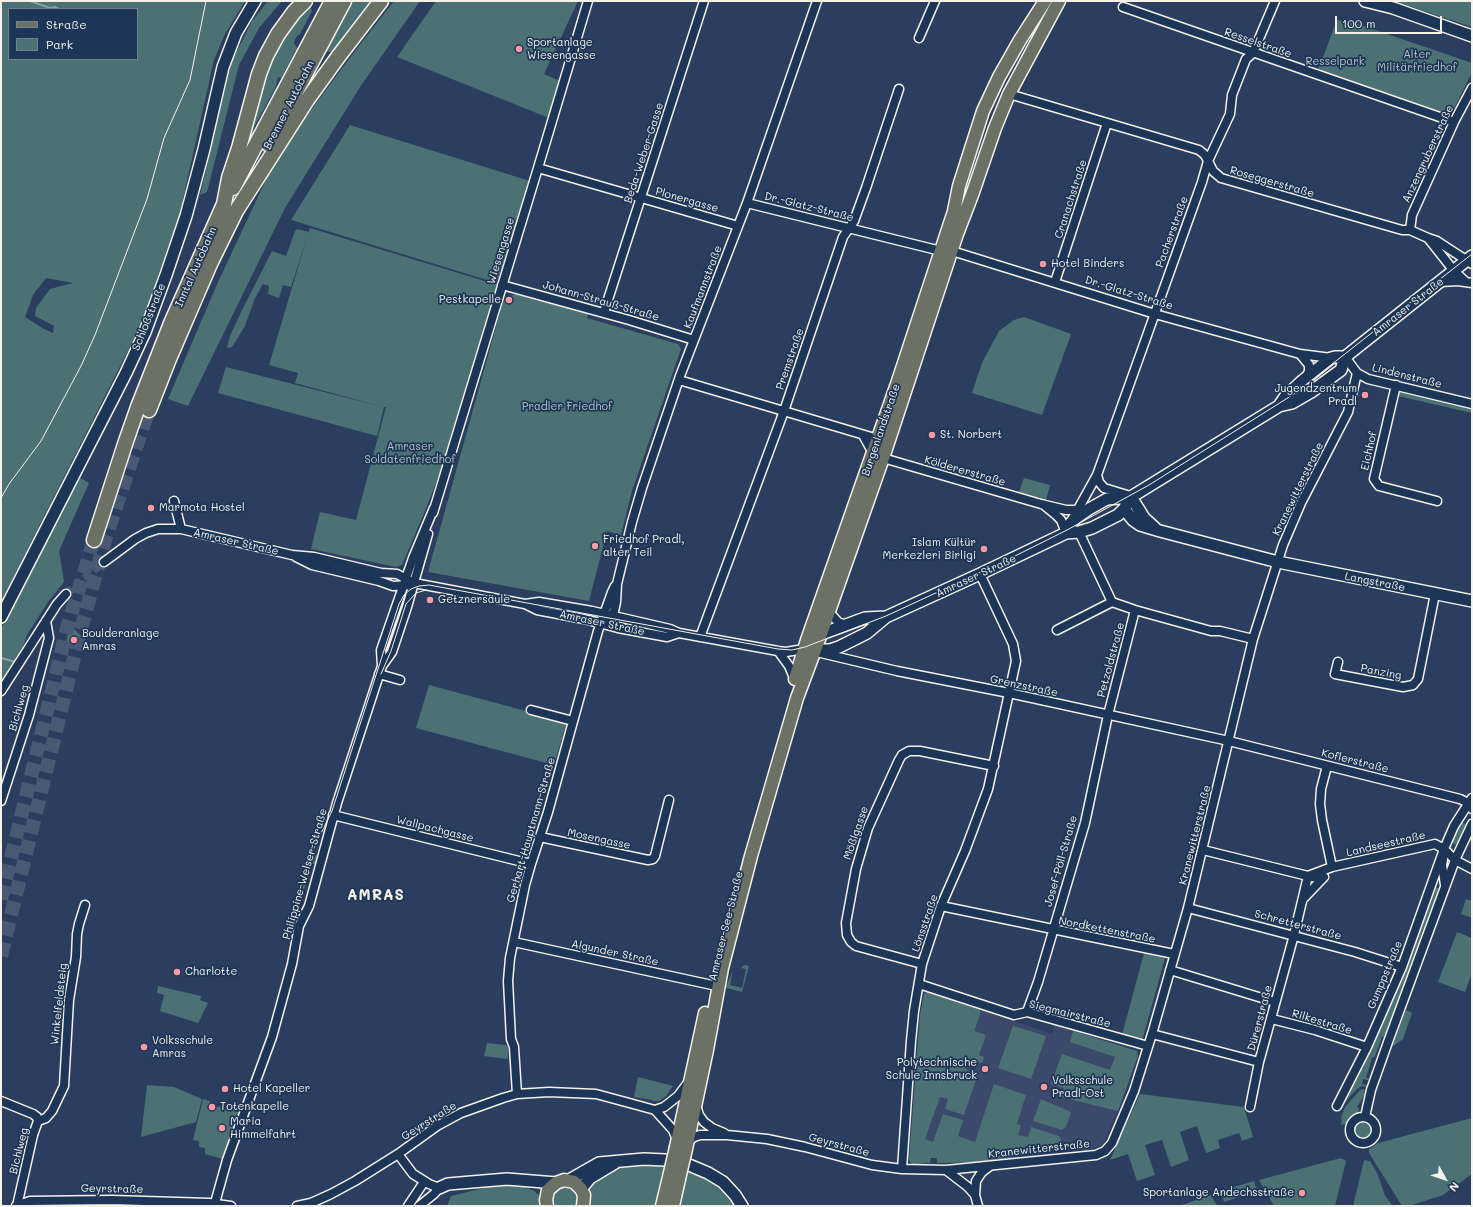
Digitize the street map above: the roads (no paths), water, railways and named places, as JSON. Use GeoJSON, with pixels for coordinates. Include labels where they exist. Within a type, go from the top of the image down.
{"type":"FeatureCollection","features":[{"type":"Feature","properties":{"kind":"highway","name":"Inntal Autobahn"},"geometry":{"type":"LineString","coordinates":[[94,540],[126,441],[149,378],[172,320],[224,204],[229,178],[263,62],[278,34],[294,12],[305,1]]}},
{"type":"Feature","properties":{"kind":"highway","name":"Brenner Autobahn"},"geometry":{"type":"LineString","coordinates":[[224,204],[332,1]]}},
{"type":"Feature","properties":{"kind":"highway","name":"Brenner Autobahn"},"geometry":{"type":"LineString","coordinates":[[236,211],[297,88],[344,1]]}},
{"type":"Feature","properties":{"kind":"highway","name":"Inntal Autobahn"},"geometry":{"type":"LineString","coordinates":[[149,410],[169,359],[210,264],[236,211],[307,100],[338,56],[381,1]]}},
{"type":"Feature","properties":{"kind":"main road"},"geometry":{"type":"LineString","coordinates":[[954,210],[959,186],[975,140],[983,111],[1002,71],[1045,1]]}},
{"type":"Feature","properties":{"kind":"main road"},"geometry":{"type":"LineString","coordinates":[[957,234],[976,185],[995,128],[1009,94],[1059,1]]}},
{"type":"Feature","properties":{"kind":"main road"},"geometry":{"type":"LineString","coordinates":[[957,234],[971,175],[989,121],[1004,85],[1034,32]]}},
{"type":"Feature","properties":{"kind":"main road"},"geometry":{"type":"LineString","coordinates":[[954,210],[971,175]]}},
{"type":"Feature","properties":{"kind":"main road","name":"Burgenlandstraße"},"geometry":{"type":"LineString","coordinates":[[809,647],[946,269],[947,251],[954,210]]}},
{"type":"Feature","properties":{"kind":"main road","name":"Burgenlandstraße"},"geometry":{"type":"LineString","coordinates":[[809,647],[821,634],[829,612],[878,456],[878,439],[947,251],[957,234]]}},
{"type":"Feature","properties":{"kind":"main road","name":"Amraser-See-Straße"},"geometry":{"type":"LineString","coordinates":[[673,1206],[674,1178],[681,1144],[691,1076],[721,941],[795,680],[809,647]]}},
{"type":"Feature","properties":{"kind":"main road","name":"Amraser-See-Straße"},"geometry":{"type":"LineString","coordinates":[[681,1144],[696,1104],[707,1050],[717,988],[738,903],[797,698],[809,647]]}},
{"type":"Feature","properties":{"kind":"main road","name":"Amraser-See-Straße"},"geometry":{"type":"LineString","coordinates":[[662,1206],[674,1178]]}},
{"type":"Feature","properties":{"kind":"main road"},"geometry":{"type":"LineString","coordinates":[[547,1201],[551,1186],[564,1180],[569,1180],[578,1185],[581,1189],[584,1195],[583,1206]]}},
{"type":"Feature","properties":{"kind":"street","name":"Schloßstraße"},"geometry":{"type":"LineString","coordinates":[[1,617],[126,373],[145,332],[186,216],[204,149],[223,67],[236,33],[255,1]]}},
{"type":"Feature","properties":{"kind":"street","name":"Wiesengasse"},"geometry":{"type":"LineString","coordinates":[[414,583],[434,508],[588,1]]}},
{"type":"Feature","properties":{"kind":"street","name":"Beda-Weber-Gasse"},"geometry":{"type":"LineString","coordinates":[[604,312],[704,1]]}},
{"type":"Feature","properties":{"kind":"street","name":"Kaufmannstraße"},"geometry":{"type":"LineString","coordinates":[[613,616],[616,602],[617,584],[634,514],[679,380],[747,203],[817,1]]}},
{"type":"Feature","properties":{"kind":"street"},"geometry":{"type":"LineString","coordinates":[[919,38],[935,1]]}},
{"type":"Feature","properties":{"kind":"street","name":"Pacherstraße"},"geometry":{"type":"LineString","coordinates":[[1068,528],[1097,475],[1202,182],[1208,161],[1230,114],[1232,95],[1246,59],[1253,53],[1275,1]]}},
{"type":"Feature","properties":{"kind":"street"},"geometry":{"type":"LineString","coordinates":[[1365,1],[1393,8],[1472,36]]}},
{"type":"Feature","properties":{"kind":"street","name":"Resselstraße"},"geometry":{"type":"LineString","coordinates":[[1122,8],[1454,122]]}},
{"type":"Feature","properties":{"kind":"street","name":"Anzengruberstraße"},"geometry":{"type":"LineString","coordinates":[[1410,230],[1412,215],[1454,122],[1472,88]]}},
{"type":"Feature","properties":{"kind":"street","name":"Premstraße"},"geometry":{"type":"LineString","coordinates":[[700,637],[784,411],[843,237],[854,221],[866,188],[899,89]]}},
{"type":"Feature","properties":{"kind":"street","name":"Roseggerstraße"},"geometry":{"type":"LineString","coordinates":[[1009,94],[1199,150],[1202,152],[1213,171],[1221,178],[1402,230],[1410,230],[1437,241],[1470,260]]}},
{"type":"Feature","properties":{"kind":"street","name":"Cranachstraße"},"geometry":{"type":"LineString","coordinates":[[1055,282],[1107,123]]}},
{"type":"Feature","properties":{"kind":"street","name":"Plonergasse"},"geometry":{"type":"LineString","coordinates":[[538,168],[640,199],[738,226]]}},
{"type":"Feature","properties":{"kind":"street","name":"Dr.-Glatz-Straße"},"geometry":{"type":"LineString","coordinates":[[747,203],[947,251],[1055,282],[1155,314],[1300,354],[1331,358]]}},
{"type":"Feature","properties":{"kind":"street","name":"Roseggerstraße"},"geometry":{"type":"LineString","coordinates":[[1428,238],[1454,271],[1469,283]]}},
{"type":"Feature","properties":{"kind":"street","name":"Amraser Straße"},"geometry":{"type":"LineString","coordinates":[[525,604],[539,602],[604,614],[670,629],[679,633],[778,651],[792,651],[809,647],[830,650],[866,633],[886,617],[980,574],[1068,528],[1080,514],[1107,499],[1131,497],[1279,406],[1292,403],[1311,392],[1341,370],[1344,357],[1470,260]]}},
{"type":"Feature","properties":{"kind":"street"},"geometry":{"type":"LineString","coordinates":[[1440,282],[1469,283]]}},
{"type":"Feature","properties":{"kind":"street","name":"Johann-Strauß-Straße"},"geometry":{"type":"LineString","coordinates":[[502,285],[604,312],[694,340]]}},
{"type":"Feature","properties":{"kind":"street"},"geometry":{"type":"LineString","coordinates":[[1300,354],[1309,365],[1309,371],[1306,378]]}},
{"type":"Feature","properties":{"kind":"street"},"geometry":{"type":"LineString","coordinates":[[1331,358],[1335,356],[1344,357]]}},
{"type":"Feature","properties":{"kind":"street","name":"Lindenstraße"},"geometry":{"type":"LineString","coordinates":[[1344,357],[1357,373],[1368,379],[1472,404]]}},
{"type":"Feature","properties":{"kind":"street","name":"Amraser Straße"},"geometry":{"type":"LineString","coordinates":[[1279,406],[1285,397],[1331,358]]}},
{"type":"Feature","properties":{"kind":"street","name":"Kranewitterstraße"},"geometry":{"type":"LineString","coordinates":[[946,1170],[1096,1155],[1105,1151],[1112,1143],[1134,1091],[1188,908],[1230,741],[1253,639],[1283,545],[1301,503],[1348,412],[1357,373]]}},
{"type":"Feature","properties":{"kind":"street"},"geometry":{"type":"LineString","coordinates":[[679,380],[878,439]]}},
{"type":"Feature","properties":{"kind":"street","name":"Eichhof"},"geometry":{"type":"LineString","coordinates":[[1396,385],[1374,479],[1380,486],[1437,501]]}},
{"type":"Feature","properties":{"kind":"street"},"geometry":{"type":"LineString","coordinates":[[862,435],[878,456]]}},
{"type":"Feature","properties":{"kind":"street","name":"Köldererstraße"},"geometry":{"type":"LineString","coordinates":[[878,456],[1040,504],[1066,510],[1089,509]]}},
{"type":"Feature","properties":{"kind":"street"},"geometry":{"type":"LineString","coordinates":[[1097,475],[1099,482],[1104,488],[1131,497],[1144,518],[1159,531]]}},
{"type":"Feature","properties":{"kind":"street","name":"Amraser Straße"},"geometry":{"type":"LineString","coordinates":[[1068,528],[1079,532],[1098,526],[1124,509],[1131,497]]}},
{"type":"Feature","properties":{"kind":"street"},"geometry":{"type":"LineString","coordinates":[[174,501],[181,529]]}},
{"type":"Feature","properties":{"kind":"street","name":"Köldererstraße"},"geometry":{"type":"LineString","coordinates":[[1040,504],[1056,515],[1068,528]]}},
{"type":"Feature","properties":{"kind":"street","name":"Wiesengasse"},"geometry":{"type":"LineString","coordinates":[[405,582],[413,558],[434,508]]}},
{"type":"Feature","properties":{"kind":"street","name":"Langstraße"},"geometry":{"type":"LineString","coordinates":[[1124,509],[1133,520],[1140,525],[1159,531],[1278,562],[1472,601]]}},
{"type":"Feature","properties":{"kind":"street","name":"Amraser Straße"},"geometry":{"type":"LineString","coordinates":[[104,562],[135,539],[146,533],[158,529],[181,529],[292,555],[314,557],[381,573],[397,574],[405,582]]}},
{"type":"Feature","properties":{"kind":"street"},"geometry":{"type":"LineString","coordinates":[[1079,532],[1112,602],[1211,631],[1220,631],[1253,639]]}},
{"type":"Feature","properties":{"kind":"street","name":"Amraser Straße"},"geometry":{"type":"LineString","coordinates":[[292,555],[312,565],[379,581],[393,586],[405,582],[414,583],[525,604],[537,610],[618,628],[666,637],[679,633]]}},
{"type":"Feature","properties":{"kind":"street","name":"Lönsstraße"},"geometry":{"type":"LineString","coordinates":[[902,1169],[914,1011],[922,964],[942,906],[981,809],[994,766],[1016,661],[1015,649],[980,574]]}},
{"type":"Feature","properties":{"kind":"street","name":"Philippine-Welser-Straße"},"geometry":{"type":"LineString","coordinates":[[215,1203],[228,1160],[272,1037],[292,964],[300,926],[309,906],[333,815],[380,670],[382,650],[405,582]]}},
{"type":"Feature","properties":{"kind":"street","name":"Philippine-Welser-Straße"},"geometry":{"type":"LineString","coordinates":[[380,670],[392,652],[414,583]]}},
{"type":"Feature","properties":{"kind":"street","name":"Kaufmannstraße"},"geometry":{"type":"LineString","coordinates":[[601,623],[612,592],[617,584]]}},
{"type":"Feature","properties":{"kind":"street"},"geometry":{"type":"LineString","coordinates":[[1,692],[57,604],[66,594]]}},
{"type":"Feature","properties":{"kind":"street","name":"Panzing"},"geometry":{"type":"LineString","coordinates":[[1338,662],[1335,674],[1403,687],[1415,684],[1418,679],[1435,594]]}},
{"type":"Feature","properties":{"kind":"street"},"geometry":{"type":"LineString","coordinates":[[1057,630],[1112,602]]}},
{"type":"Feature","properties":{"kind":"street","name":"Petzoldstraße"},"geometry":{"type":"LineString","coordinates":[[1108,715],[1136,610]]}},
{"type":"Feature","properties":{"kind":"street"},"geometry":{"type":"LineString","coordinates":[[829,612],[838,622],[845,625]]}},
{"type":"Feature","properties":{"kind":"street"},"geometry":{"type":"LineString","coordinates":[[601,623],[613,616]]}},
{"type":"Feature","properties":{"kind":"street","name":"Amraser Straße"},"geometry":{"type":"LineString","coordinates":[[821,634],[865,618],[886,617]]}},
{"type":"Feature","properties":{"kind":"street","name":"Bichlweg"},"geometry":{"type":"LineString","coordinates":[[1,801],[29,715],[49,638],[46,621]]}},
{"type":"Feature","properties":{"kind":"street","name":"Gerhart-Hauptmann-Straße"},"geometry":{"type":"LineString","coordinates":[[517,1094],[514,1047],[511,1039],[508,981],[510,958],[525,885],[601,623]]}},
{"type":"Feature","properties":{"kind":"street","name":"Grenzstraße"},"geometry":{"type":"LineString","coordinates":[[809,647],[876,666],[1230,741]]}},
{"type":"Feature","properties":{"kind":"street"},"geometry":{"type":"LineString","coordinates":[[778,651],[789,666],[795,680]]}},
{"type":"Feature","properties":{"kind":"street"},"geometry":{"type":"LineString","coordinates":[[380,670],[400,680]]}},
{"type":"Feature","properties":{"kind":"street"},"geometry":{"type":"LineString","coordinates":[[531,710],[573,721]]}},
{"type":"Feature","properties":{"kind":"street","name":"Josef-Pöll-Straße"},"geometry":{"type":"LineString","coordinates":[[1027,1012],[1038,982],[1084,823],[1108,715]]}},
{"type":"Feature","properties":{"kind":"street","name":"Koflerstraße"},"geometry":{"type":"LineString","coordinates":[[1230,741],[1471,803]]}},
{"type":"Feature","properties":{"kind":"street","name":"Mößlgasse"},"geometry":{"type":"LineString","coordinates":[[922,964],[856,946],[851,942],[847,935],[846,923],[856,869],[868,828],[899,760],[902,755],[908,751],[920,751],[994,766]]}},
{"type":"Feature","properties":{"kind":"street"},"geometry":{"type":"LineString","coordinates":[[1302,900],[1332,867],[1320,804],[1321,789],[1327,766]]}},
{"type":"Feature","properties":{"kind":"street","name":"Mosengasse"},"geometry":{"type":"LineString","coordinates":[[540,837],[648,860],[653,859],[669,800]]}},
{"type":"Feature","properties":{"kind":"street","name":"Gumppstraße"},"geometry":{"type":"LineString","coordinates":[[1337,1106],[1366,1047],[1402,967],[1444,849],[1456,822],[1471,803]]}},
{"type":"Feature","properties":{"kind":"street","name":"Wallpachgasse"},"geometry":{"type":"LineString","coordinates":[[333,815],[531,864]]}},
{"type":"Feature","properties":{"kind":"street"},"geometry":{"type":"LineString","coordinates":[[1364,1117],[1371,1090],[1455,860],[1472,824]]}},
{"type":"Feature","properties":{"kind":"street","name":"Landseestraße"},"geometry":{"type":"LineString","coordinates":[[1308,876],[1332,867],[1435,844],[1444,849]]}},
{"type":"Feature","properties":{"kind":"street"},"geometry":{"type":"LineString","coordinates":[[1444,849],[1455,860],[1472,869]]}},
{"type":"Feature","properties":{"kind":"street","name":"Gumppstraße"},"geometry":{"type":"LineString","coordinates":[[1444,849],[1442,865],[1446,886]]}},
{"type":"Feature","properties":{"kind":"street"},"geometry":{"type":"LineString","coordinates":[[1203,850],[1322,879]]}},
{"type":"Feature","properties":{"kind":"street"},"geometry":{"type":"LineString","coordinates":[[1294,935],[1308,876]]}},
{"type":"Feature","properties":{"kind":"street","name":"Winkelfeldsteig"},"geometry":{"type":"LineString","coordinates":[[38,1121],[46,1118],[52,1111],[64,1086],[66,1025],[75,964],[77,934],[85,905]]}},
{"type":"Feature","properties":{"kind":"street","name":"Nordkettenstraße"},"geometry":{"type":"LineString","coordinates":[[942,906],[1174,954]]}},
{"type":"Feature","properties":{"kind":"street","name":"Schretterstraße"},"geometry":{"type":"LineString","coordinates":[[1188,908],[1294,935],[1402,967]]}},
{"type":"Feature","properties":{"kind":"street","name":"Dürerstraße"},"geometry":{"type":"LineString","coordinates":[[1250,1107],[1259,1062],[1294,935]]}},
{"type":"Feature","properties":{"kind":"street","name":"Algunder Straße"},"geometry":{"type":"LineString","coordinates":[[514,942],[712,986]]}},
{"type":"Feature","properties":{"kind":"street"},"geometry":{"type":"LineString","coordinates":[[1170,970],[1275,1002]]}},
{"type":"Feature","properties":{"kind":"street","name":"Siegmairstraße"},"geometry":{"type":"LineString","coordinates":[[918,984],[1014,1015],[1027,1012],[1148,1046]]}},
{"type":"Feature","properties":{"kind":"street","name":"Rilkestraße"},"geometry":{"type":"LineString","coordinates":[[1272,1019],[1315,1030],[1366,1047]]}},
{"type":"Feature","properties":{"kind":"street"},"geometry":{"type":"LineString","coordinates":[[1152,1034],[1259,1062]]}},
{"type":"Feature","properties":{"kind":"street"},"geometry":{"type":"LineString","coordinates":[[681,1144],[673,1130],[655,1110],[664,1107],[678,1096],[691,1076]]}},
{"type":"Feature","properties":{"kind":"street","name":"Geyrstraße"},"geometry":{"type":"LineString","coordinates":[[297,1206],[311,1203],[355,1181],[398,1154],[437,1126],[461,1113],[517,1094],[549,1092],[596,1094],[655,1110]]}},
{"type":"Feature","properties":{"kind":"street","name":"Bichlweg"},"geometry":{"type":"LineString","coordinates":[[1,1101],[33,1114],[37,1117],[38,1121],[33,1135],[17,1206]]}},
{"type":"Feature","properties":{"kind":"street","name":"Geyrstraße"},"geometry":{"type":"LineString","coordinates":[[696,1104],[699,1114],[704,1122],[712,1128],[727,1134]]}},
{"type":"Feature","properties":{"kind":"street","name":"Geyrstraße"},"geometry":{"type":"LineString","coordinates":[[681,1144],[700,1134],[727,1134],[767,1139],[805,1147],[864,1164],[902,1169],[946,1170]]}},
{"type":"Feature","properties":{"kind":"street"},"geometry":{"type":"LineString","coordinates":[[398,1154],[413,1174],[424,1182],[439,1188]]}},
{"type":"Feature","properties":{"kind":"street"},"geometry":{"type":"LineString","coordinates":[[569,1180],[599,1163],[644,1159],[665,1160],[695,1167],[723,1182],[735,1195],[742,1206]]}},
{"type":"Feature","properties":{"kind":"street"},"geometry":{"type":"LineString","coordinates":[[581,1189],[590,1178],[617,1162]]}},
{"type":"Feature","properties":{"kind":"street"},"geometry":{"type":"LineString","coordinates":[[978,1206],[975,1195],[976,1181],[982,1172],[991,1166]]}},
{"type":"Feature","properties":{"kind":"street"},"geometry":{"type":"LineString","coordinates":[[946,1170],[968,1187],[975,1195]]}},
{"type":"Feature","properties":{"kind":"street"},"geometry":{"type":"LineString","coordinates":[[419,1206],[439,1188],[448,1184],[507,1179],[526,1179],[556,1183]]}},
{"type":"Feature","properties":{"kind":"street"},"geometry":{"type":"LineString","coordinates":[[526,1179],[547,1201]]}},
{"type":"Feature","properties":{"kind":"street"},"geometry":{"type":"LineString","coordinates":[[408,1206],[424,1182]]}},
{"type":"Feature","properties":{"kind":"street","name":"Geyrstraße"},"geometry":{"type":"LineString","coordinates":[[17,1206],[30,1201],[71,1200],[215,1203],[231,1206]]}},
{"type":"Feature","properties":{"kind":"waterway"},"geometry":{"type":"LineString","coordinates":[[30,1],[50,8]]}},
{"type":"Feature","properties":{"kind":"waterway"},"geometry":{"type":"LineString","coordinates":[[50,8],[57,8]]}},
{"type":"Feature","properties":{"kind":"waterway"},"geometry":{"type":"LineString","coordinates":[[1,658],[16,662]]}},
{"type":"Feature","properties":{"kind":"tunnel"},"geometry":{"type":"LineString","coordinates":[[1034,32],[1051,1]]}},
{"type":"Feature","properties":{"kind":"tunnel"},"geometry":{"type":"LineString","coordinates":[[1,956],[80,633],[106,537],[149,410]]}},
{"type":"Feature","properties":{"kind":"tunnel"},"geometry":{"type":"LineString","coordinates":[[1,899],[68,624],[94,540]]}},
{"type":"Feature","properties":{"kind":"tunnel"},"geometry":{"type":"LineString","coordinates":[[66,594],[104,562]]}},
{"type":"Feature","properties":{"kind":"tram line"},"geometry":{"type":"LineString","coordinates":[[1,498],[9,484],[41,441],[81,366],[95,335],[147,199],[164,138],[190,80],[206,1]]}},
{"type":"Feature","properties":{"kind":"tram line"},"geometry":{"type":"LineString","coordinates":[[297,899],[309,858],[332,811],[399,604],[404,595],[411,589],[429,585],[778,649],[792,650],[805,647],[886,616],[1007,560],[1067,530],[1149,485],[1294,394],[1472,254]]}},
{"type":"Feature","properties":{"kind":"tram line"},"geometry":{"type":"LineString","coordinates":[[381,674],[391,651],[406,604],[416,593],[426,590]]}},
{"type":"Feature","properties":{"kind":"place","name":"Sportanlage Wiesengasse"},"geometry":{"type":"Point","coordinates":[519,49]}},
{"type":"Feature","properties":{"kind":"place","name":"Hotel Binders"},"geometry":{"type":"Point","coordinates":[1043,264]}},
{"type":"Feature","properties":{"kind":"place","name":"Pestkapelle"},"geometry":{"type":"Point","coordinates":[509,300]}},
{"type":"Feature","properties":{"kind":"place","name":"Jugendzentrum Pradl"},"geometry":{"type":"Point","coordinates":[1365,395]}},
{"type":"Feature","properties":{"kind":"place","name":"St. Norbert"},"geometry":{"type":"Point","coordinates":[932,435]}},
{"type":"Feature","properties":{"kind":"place","name":"Marmota Hostel"},"geometry":{"type":"Point","coordinates":[151,508]}},
{"type":"Feature","properties":{"kind":"place","name":"Friedhof Pradl, alter Teil"},"geometry":{"type":"Point","coordinates":[595,546]}},
{"type":"Feature","properties":{"kind":"place","name":"Islam Kültür Merkezleri Birligi"},"geometry":{"type":"Point","coordinates":[984,549]}},
{"type":"Feature","properties":{"kind":"place","name":"Getznersäule"},"geometry":{"type":"Point","coordinates":[430,600]}},
{"type":"Feature","properties":{"kind":"place","name":"Boulderanlage Amras"},"geometry":{"type":"Point","coordinates":[74,640]}},
{"type":"Feature","properties":{"kind":"place","name":"Charlotte"},"geometry":{"type":"Point","coordinates":[177,972]}},
{"type":"Feature","properties":{"kind":"place","name":"Volksschule Amras"},"geometry":{"type":"Point","coordinates":[144,1047]}},
{"type":"Feature","properties":{"kind":"place","name":"Polytechnische Schule Innsbruck"},"geometry":{"type":"Point","coordinates":[985,1069]}},
{"type":"Feature","properties":{"kind":"place","name":"Volksschule Pradl-Ost"},"geometry":{"type":"Point","coordinates":[1044,1087]}},
{"type":"Feature","properties":{"kind":"place","name":"Hotel Kapeller"},"geometry":{"type":"Point","coordinates":[225,1089]}},
{"type":"Feature","properties":{"kind":"place","name":"Totenkapelle"},"geometry":{"type":"Point","coordinates":[212,1107]}},
{"type":"Feature","properties":{"kind":"place","name":"Maria Himmelfahrt"},"geometry":{"type":"Point","coordinates":[222,1128]}},
{"type":"Feature","properties":{"kind":"place","name":"Sportanlage Andechsstraße"},"geometry":{"type":"Point","coordinates":[1302,1193]}},
{"type":"Feature","properties":{"kind":"district","name":"AMRAS"},"geometry":{"type":"Point","coordinates":[376,895]}},
{"type":"Feature","properties":{"kind":"park label","name":"Alter Militärfriedhof"},"geometry":{"type":"Point","coordinates":[1417,61]}},
{"type":"Feature","properties":{"kind":"park label","name":"Resselpark"},"geometry":{"type":"Point","coordinates":[1335,62]}},
{"type":"Feature","properties":{"kind":"park label","name":"Pradler Friedhof"},"geometry":{"type":"Point","coordinates":[567,407]}},
{"type":"Feature","properties":{"kind":"park label","name":"Amraser Soldatenfriedhof"},"geometry":{"type":"Point","coordinates":[410,453]}}]}
